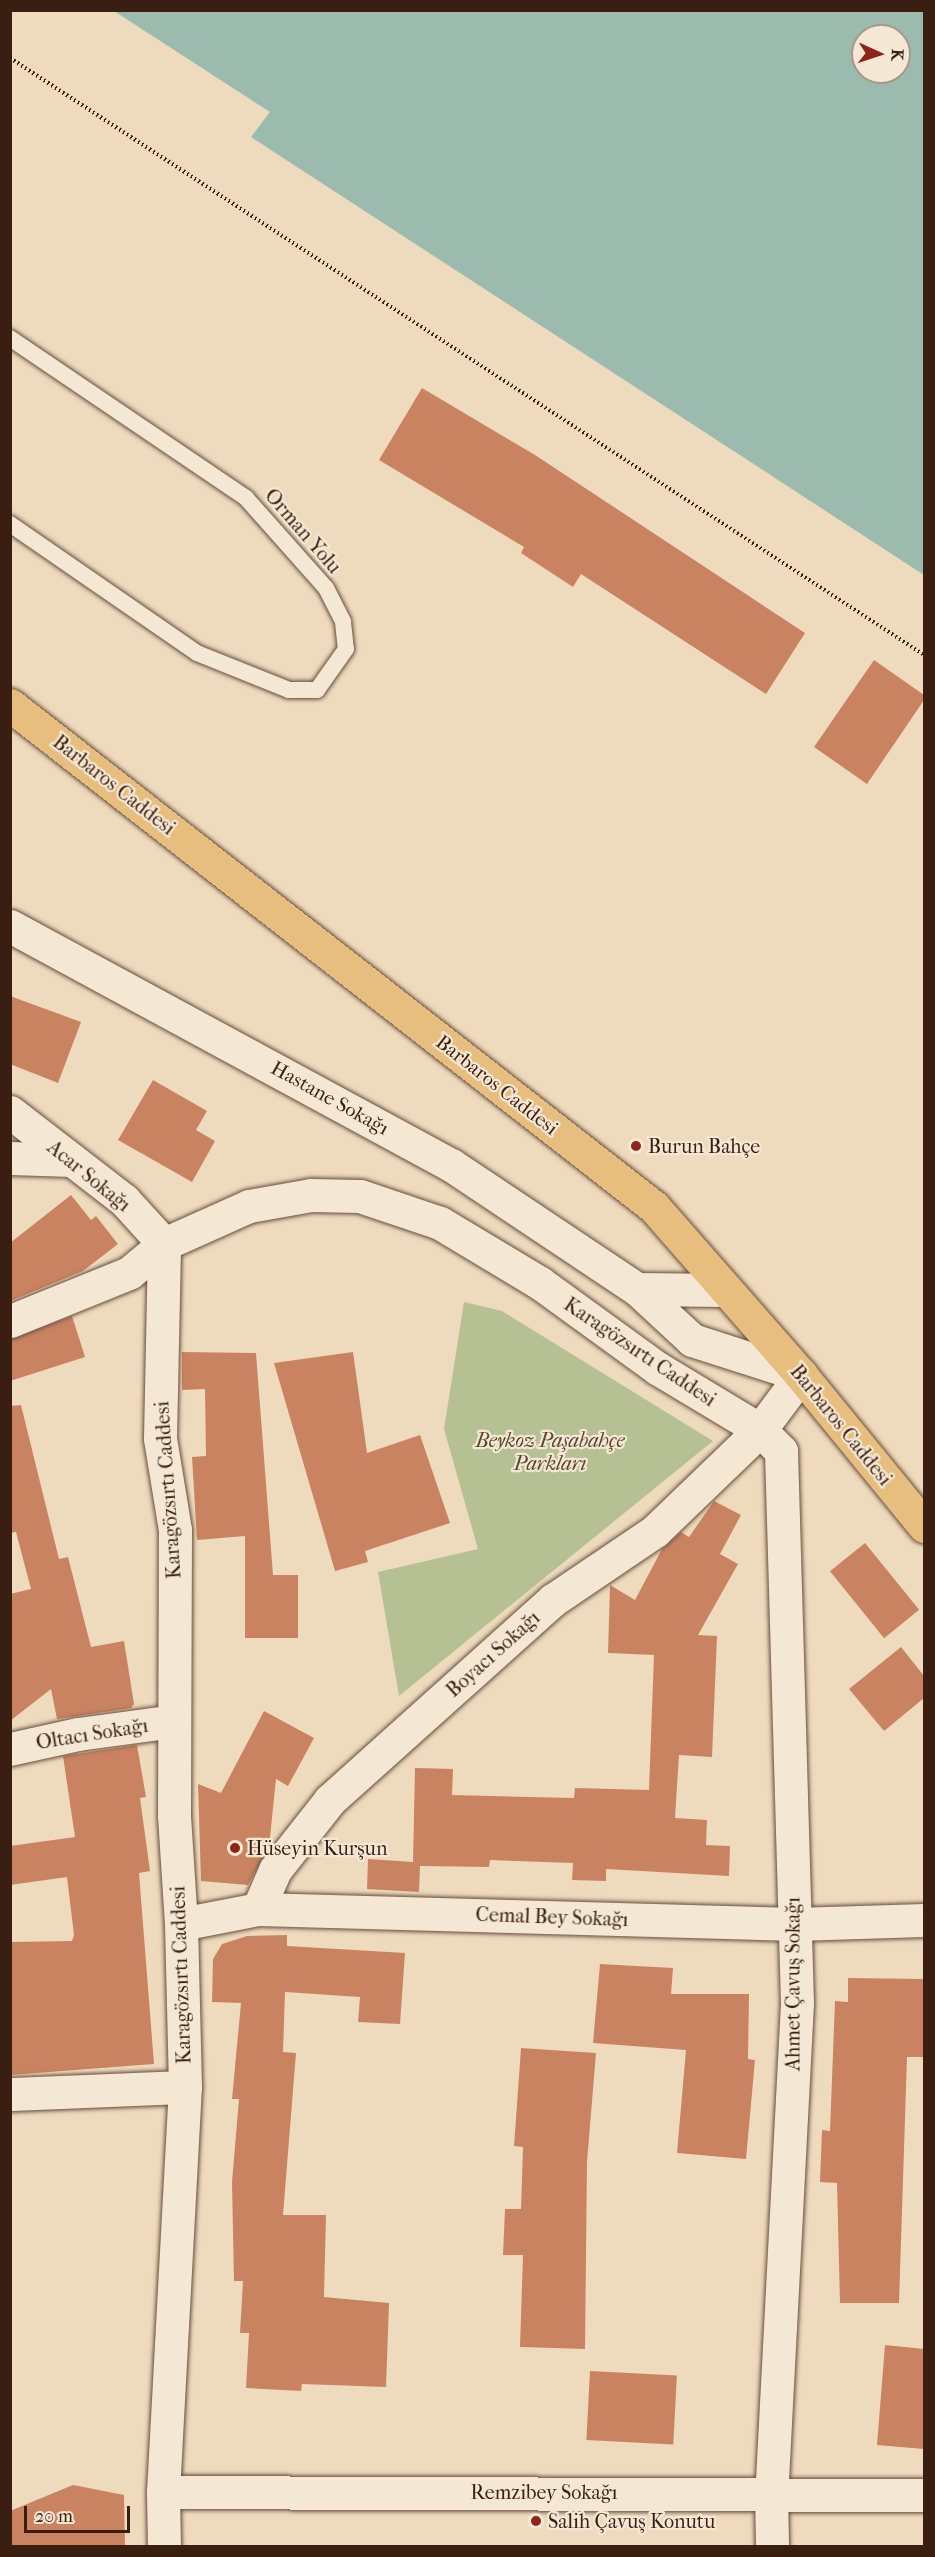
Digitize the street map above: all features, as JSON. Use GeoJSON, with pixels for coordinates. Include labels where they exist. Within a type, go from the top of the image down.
{"type":"FeatureCollection","features":[{"type":"Feature","properties":{"kind":"main road","name":"Barbaros Caddesi"},"geometry":{"type":"LineString","coordinates":[[10,705],[654,1207],[801,1375],[924,1526]]}},
{"type":"Feature","properties":{"kind":"street","name":"Hastane Sokağı"},"geometry":{"type":"LineString","coordinates":[[10,927],[451,1165],[637,1289],[692,1340],[801,1375]]}},
{"type":"Feature","properties":{"kind":"street","name":"Acar Sokağı"},"geometry":{"type":"LineString","coordinates":[[10,1112],[124,1200],[164,1244]]}},
{"type":"Feature","properties":{"kind":"street"},"geometry":{"type":"LineString","coordinates":[[10,1158],[72,1160]]}},
{"type":"Feature","properties":{"kind":"street","name":"Karagözsırtı Caddesi"},"geometry":{"type":"LineString","coordinates":[[165,2547],[164,2493],[185,2087],[182,1924],[174,1815],[175,1530],[160,1438],[164,1244],[249,1206],[311,1196],[360,1196],[440,1223],[540,1283],[657,1368],[760,1430]]}},
{"type":"Feature","properties":{"kind":"street"},"geometry":{"type":"LineString","coordinates":[[10,1321],[129,1273],[164,1244]]}},
{"type":"Feature","properties":{"kind":"street"},"geometry":{"type":"LineString","coordinates":[[637,1289],[726,1290]]}},
{"type":"Feature","properties":{"kind":"street"},"geometry":{"type":"LineString","coordinates":[[760,1430],[801,1375]]}},
{"type":"Feature","properties":{"kind":"street","name":"Boyacı Sokağı"},"geometry":{"type":"LineString","coordinates":[[258,1909],[275,1870],[330,1800],[553,1600],[655,1531],[760,1430]]}},
{"type":"Feature","properties":{"kind":"street","name":"Ahmet Çavuş Sokağı"},"geometry":{"type":"LineString","coordinates":[[760,1430],[781,1451],[797,2002],[771,2492],[772,2547]]}},
{"type":"Feature","properties":{"kind":"street","name":"Oltacı Sokağı"},"geometry":{"type":"LineString","coordinates":[[10,1749],[78,1734],[174,1721]]}},
{"type":"Feature","properties":{"kind":"street","name":"Cemal Bey Sokağı"},"geometry":{"type":"LineString","coordinates":[[182,1924],[258,1909],[795,1924],[924,1920]]}},
{"type":"Feature","properties":{"kind":"street"},"geometry":{"type":"LineString","coordinates":[[10,2094],[185,2087]]}},
{"type":"Feature","properties":{"kind":"street","name":"Remzibey Sokağı"},"geometry":{"type":"LineString","coordinates":[[164,2493],[771,2492],[924,2495]]}},
{"type":"Feature","properties":{"kind":"lane","name":"Orman Yolu"},"geometry":{"type":"LineString","coordinates":[[10,338],[246,498],[326,588],[342,622],[346,649],[317,690],[289,690],[197,653],[10,525]]}},
{"type":"Feature","properties":{"kind":"path"},"geometry":{"type":"LineString","coordinates":[[10,58],[924,655]]}},
{"type":"Feature","properties":{"kind":"green space","name":"Beykoz Paşabahçe Parkları"},"geometry":{"type":"Polygon","coordinates":[[[464,1302],[502,1311],[713,1441],[399,1696],[378,1572],[478,1549],[444,1429],[464,1302]]]}},
{"type":"Feature","properties":{"kind":"shaded area"},"geometry":{"type":"Polygon","coordinates":[[[114,11],[924,11],[924,575],[251,137],[270,112],[114,11]]]}},
{"type":"Feature","properties":{"kind":"building"},"geometry":{"type":"Polygon","coordinates":[[[422,388],[535,455],[805,633],[766,694],[581,574],[573,587],[521,553],[524,547],[379,460],[422,388]]]}},
{"type":"Feature","properties":{"kind":"building"},"geometry":{"type":"Polygon","coordinates":[[[874,660],[924,695],[924,700],[867,784],[814,747],[874,660]]]}},
{"type":"Feature","properties":{"kind":"building"},"geometry":{"type":"Polygon","coordinates":[[[10,996],[81,1022],[58,1083],[10,1064],[10,996]]]}},
{"type":"Feature","properties":{"kind":"building"},"geometry":{"type":"Polygon","coordinates":[[[153,1080],[207,1111],[196,1130],[215,1141],[192,1182],[118,1140],[153,1080]]]}},
{"type":"Feature","properties":{"kind":"building"},"geometry":{"type":"Polygon","coordinates":[[[71,1195],[91,1220],[96,1216],[118,1244],[83,1271],[10,1301],[10,1243],[71,1195]]]}},
{"type":"Feature","properties":{"kind":"building"},"geometry":{"type":"Polygon","coordinates":[[[72,1316],[85,1357],[10,1381],[10,1339],[72,1316]]]}},
{"type":"Feature","properties":{"kind":"building"},"geometry":{"type":"Polygon","coordinates":[[[182,1352],[256,1353],[273,1575],[298,1575],[298,1638],[245,1638],[245,1536],[197,1540],[192,1457],[206,1456],[205,1389],[182,1390],[182,1352]]]}},
{"type":"Feature","properties":{"kind":"building"},"geometry":{"type":"Polygon","coordinates":[[[353,1352],[367,1453],[420,1435],[450,1523],[365,1551],[368,1562],[335,1571],[274,1363],[353,1352]]]}},
{"type":"Feature","properties":{"kind":"building"},"geometry":{"type":"Polygon","coordinates":[[[21,1405],[59,1559],[68,1557],[91,1647],[124,1641],[134,1704],[131,1708],[57,1719],[51,1689],[10,1721],[10,1594],[31,1589],[16,1532],[10,1533],[10,1406],[21,1405]]]}},
{"type":"Feature","properties":{"kind":"building"},"geometry":{"type":"Polygon","coordinates":[[[714,1501],[741,1515],[720,1554],[738,1564],[698,1635],[717,1636],[712,1757],[679,1755],[675,1818],[707,1820],[706,1845],[730,1846],[729,1876],[606,1869],[606,1881],[572,1880],[573,1863],[490,1860],[489,1867],[420,1866],[419,1892],[367,1889],[368,1859],[413,1862],[415,1768],[453,1769],[452,1795],[574,1798],[575,1788],[649,1790],[654,1655],[608,1653],[610,1585],[635,1600],[662,1549],[681,1532],[689,1537],[714,1501]]]}},
{"type":"Feature","properties":{"kind":"building"},"geometry":{"type":"Polygon","coordinates":[[[865,1543],[919,1610],[884,1638],[830,1571],[865,1543]]]}},
{"type":"Feature","properties":{"kind":"building"},"geometry":{"type":"Polygon","coordinates":[[[901,1647],[924,1676],[924,1698],[884,1731],[849,1689],[901,1647]]]}},
{"type":"Feature","properties":{"kind":"building"},"geometry":{"type":"Polygon","coordinates":[[[264,1711],[314,1738],[288,1786],[276,1779],[269,1847],[248,1885],[201,1881],[198,1784],[221,1793],[264,1711]]]}},
{"type":"Feature","properties":{"kind":"building"},"geometry":{"type":"Polygon","coordinates":[[[137,1745],[146,1797],[140,1798],[150,1871],[139,1873],[154,2064],[10,2075],[10,1942],[72,1941],[74,1935],[67,1877],[10,1885],[10,1846],[75,1837],[63,1756],[137,1745]]]}},
{"type":"Feature","properties":{"kind":"building"},"geometry":{"type":"Polygon","coordinates":[[[287,1935],[287,1946],[405,1953],[400,2024],[358,2022],[360,1997],[285,1992],[283,2052],[296,2053],[283,2215],[326,2215],[324,2297],[389,2303],[386,2387],[302,2384],[301,2391],[246,2388],[249,2333],[240,2333],[243,2281],[234,2281],[232,2182],[239,2099],[232,2099],[241,2003],[212,2002],[213,1959],[222,1944],[247,1936],[287,1935]]]}},
{"type":"Feature","properties":{"kind":"building"},"geometry":{"type":"Polygon","coordinates":[[[600,1964],[673,1968],[671,1994],[749,1994],[748,2059],[755,2060],[746,2159],[677,2153],[686,2050],[593,2043],[600,1964]]]}},
{"type":"Feature","properties":{"kind":"building"},"geometry":{"type":"Polygon","coordinates":[[[848,1978],[924,1979],[924,2057],[907,2057],[899,2303],[840,2303],[837,2183],[820,2182],[822,2130],[830,2131],[835,2001],[848,2002],[848,1978]]]}},
{"type":"Feature","properties":{"kind":"building"},"geometry":{"type":"Polygon","coordinates":[[[521,2048],[596,2053],[587,2162],[585,2349],[520,2347],[523,2255],[503,2255],[505,2209],[521,2209],[523,2147],[514,2146],[521,2048]]]}},
{"type":"Feature","properties":{"kind":"building"},"geometry":{"type":"Polygon","coordinates":[[[885,2345],[924,2349],[924,2449],[877,2445],[885,2345]]]}},
{"type":"Feature","properties":{"kind":"building"},"geometry":{"type":"Polygon","coordinates":[[[590,2371],[677,2376],[673,2444],[586,2440],[590,2371]]]}},
{"type":"Feature","properties":{"kind":"building"},"geometry":{"type":"Polygon","coordinates":[[[73,2485],[124,2495],[125,2547],[10,2547],[10,2511],[73,2485]]]}},
{"type":"Feature","properties":{"kind":"place","name":"Burun Bahçe"},"geometry":{"type":"Point","coordinates":[636,1146]}},
{"type":"Feature","properties":{"kind":"place","name":"Hüseyin Kurşun"},"geometry":{"type":"Point","coordinates":[235,1848]}},
{"type":"Feature","properties":{"kind":"place","name":"Salih Çavuş Konutu"},"geometry":{"type":"Point","coordinates":[536,2521]}}]}
